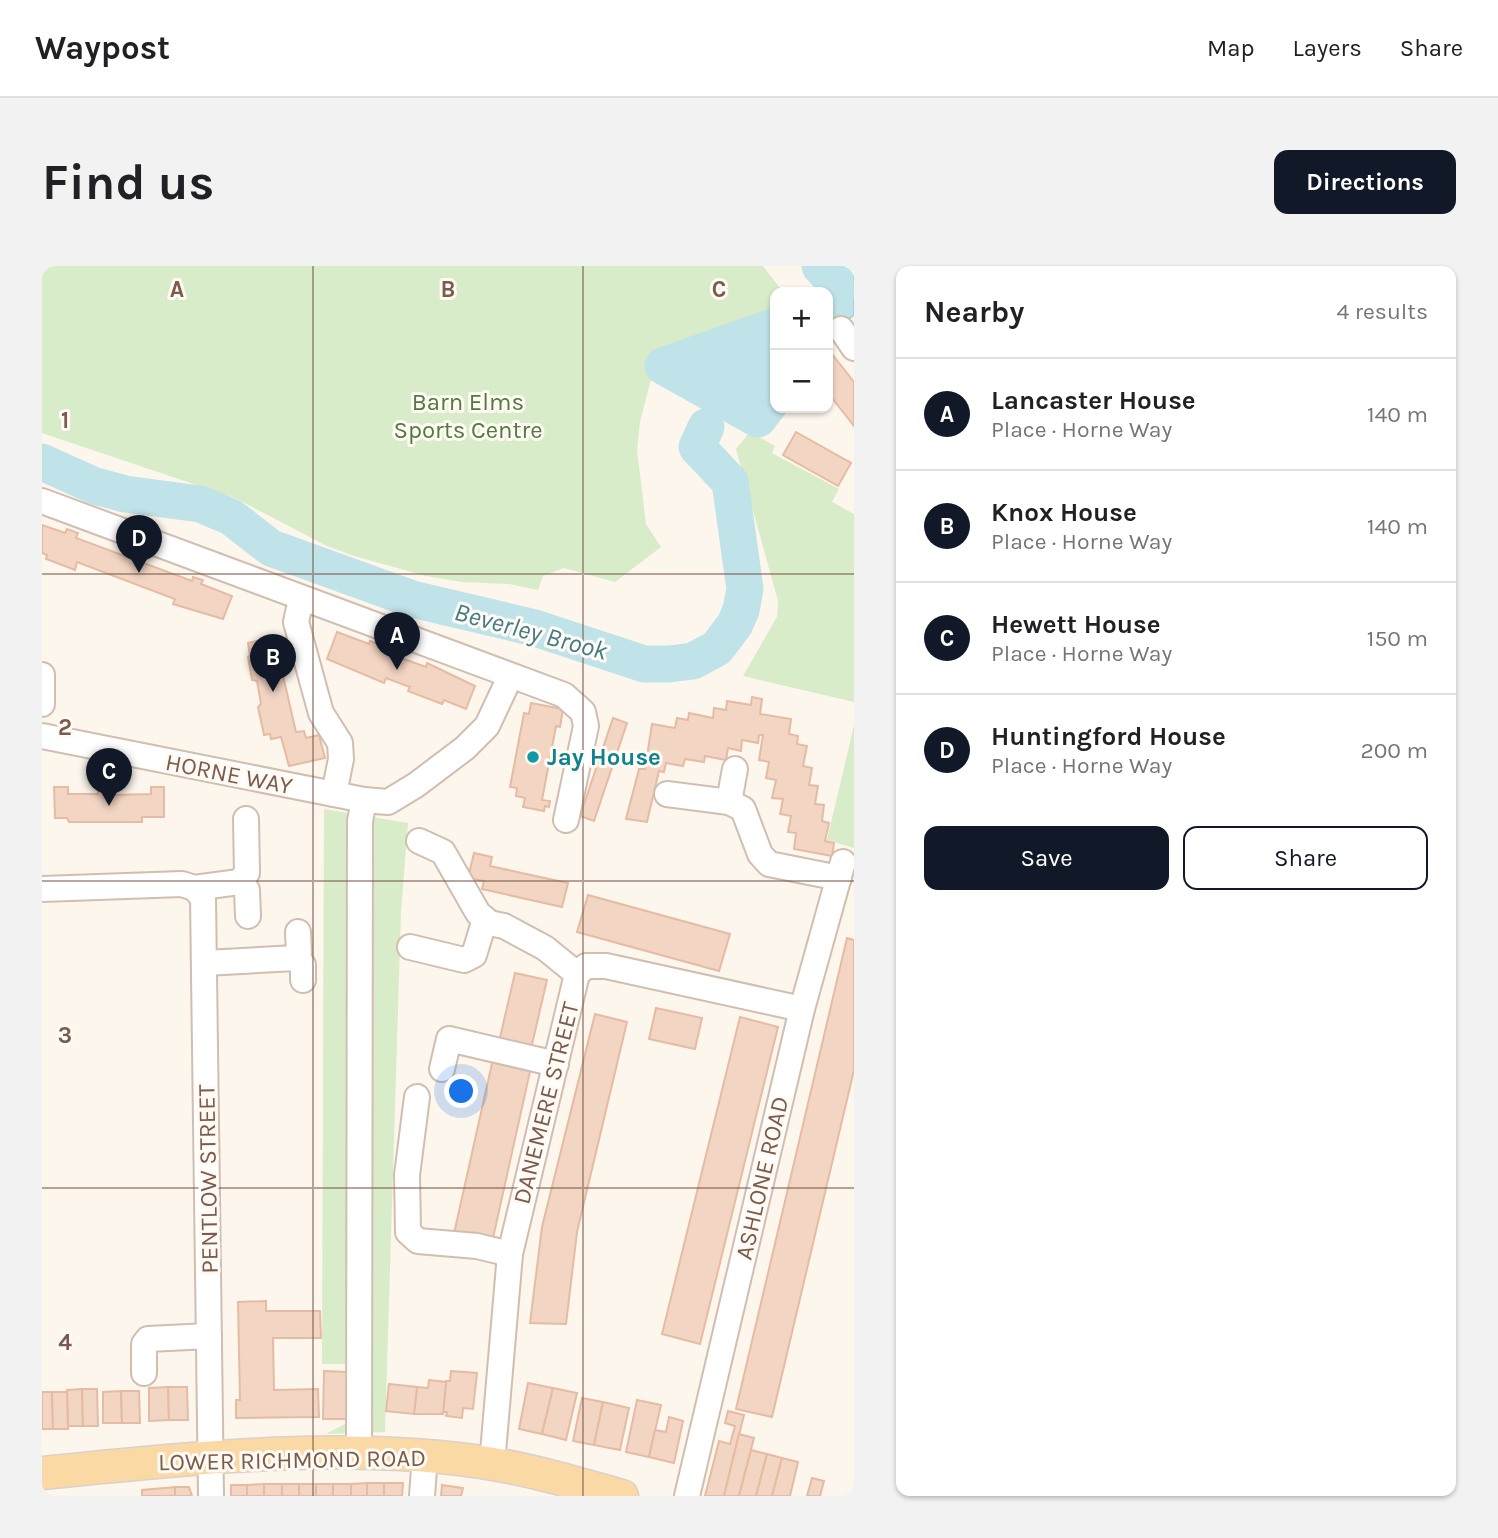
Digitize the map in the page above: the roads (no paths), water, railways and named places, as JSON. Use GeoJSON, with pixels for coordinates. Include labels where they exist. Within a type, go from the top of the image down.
{"type":"FeatureCollection","features":[{"type":"Feature","properties":{"kind":"main road","name":"LOWER RICHMOND ROAD"},"geometry":{"type":"LineString","coordinates":[[42,1473],[210,1459],[359,1454],[425,1456],[492,1464],[622,1496]]}},
{"type":"Feature","properties":{"kind":"street"},"geometry":{"type":"LineString","coordinates":[[42,501],[564,695],[583,712],[586,726],[566,820]]}},
{"type":"Feature","properties":{"kind":"street"},"geometry":{"type":"LineString","coordinates":[[301,599],[296,622],[321,713],[340,743],[341,759],[334,794]]}},
{"type":"Feature","properties":{"kind":"street"},"geometry":{"type":"LineString","coordinates":[[42,675],[42,704]]}},
{"type":"Feature","properties":{"kind":"street","name":"HORNE WAY"},"geometry":{"type":"LineString","coordinates":[[42,736],[364,800],[388,802],[416,785],[465,748],[487,726],[510,677]]}},
{"type":"Feature","properties":{"kind":"street"},"geometry":{"type":"LineString","coordinates":[[667,794],[729,802],[735,769]]}},
{"type":"Feature","properties":{"kind":"street"},"geometry":{"type":"LineString","coordinates":[[359,1454],[360,821],[364,800]]}},
{"type":"Feature","properties":{"kind":"street","name":"ASHLONE ROAD"},"geometry":{"type":"LineString","coordinates":[[687,1496],[802,1009],[841,870],[769,864],[760,854],[743,809],[729,802]]}},
{"type":"Feature","properties":{"kind":"street"},"geometry":{"type":"LineString","coordinates":[[42,889],[182,884],[198,893],[239,882],[247,873],[246,819]]}},
{"type":"Feature","properties":{"kind":"street"},"geometry":{"type":"LineString","coordinates":[[419,841],[443,852],[485,919],[545,948],[578,974]]}},
{"type":"Feature","properties":{"kind":"street"},"geometry":{"type":"LineString","coordinates":[[239,882],[247,890],[248,916]]}},
{"type":"Feature","properties":{"kind":"street","name":"PENTLOW STREET"},"geometry":{"type":"LineString","coordinates":[[198,893],[205,963],[211,1496]]}},
{"type":"Feature","properties":{"kind":"street"},"geometry":{"type":"LineString","coordinates":[[411,947],[464,960],[474,955],[485,919]]}},
{"type":"Feature","properties":{"kind":"street"},"geometry":{"type":"LineString","coordinates":[[205,963],[300,969],[298,932]]}},
{"type":"Feature","properties":{"kind":"street","name":"DANEMERE STREET"},"geometry":{"type":"LineString","coordinates":[[492,1464],[510,1254],[578,974],[586,967],[606,967],[802,1009]]}},
{"type":"Feature","properties":{"kind":"street"},"geometry":{"type":"LineString","coordinates":[[442,1069],[449,1039],[556,1064]]}},
{"type":"Feature","properties":{"kind":"street"},"geometry":{"type":"LineString","coordinates":[[417,1097],[407,1175],[408,1232],[418,1241],[477,1246],[510,1254]]}},
{"type":"Feature","properties":{"kind":"street"},"geometry":{"type":"LineString","coordinates":[[144,1373],[144,1344],[148,1339],[209,1336]]}},
{"type":"Feature","properties":{"kind":"street"},"geometry":{"type":"LineString","coordinates":[[422,1496],[425,1456]]}},
{"type":"Feature","properties":{"kind":"water"},"geometry":{"type":"Polygon","coordinates":[[[820,266],[854,266],[854,315],[833,330],[833,294],[836,291],[835,282],[820,266]]]}},
{"type":"Feature","properties":{"kind":"water"},"geometry":{"type":"Polygon","coordinates":[[[770,328],[770,403],[758,419],[663,366],[770,328]]]}},
{"type":"Feature","properties":{"kind":"waterway"},"geometry":{"type":"LineString","coordinates":[[820,266],[835,282],[836,292],[833,295]]}},
{"type":"Feature","properties":{"kind":"waterway"},"geometry":{"type":"LineString","coordinates":[[770,328],[663,366],[758,419],[770,403]]}},
{"type":"Feature","properties":{"kind":"waterway","name":"Beverley Brook"},"geometry":{"type":"LineString","coordinates":[[42,462],[95,486],[125,494],[200,504],[231,517],[271,548],[412,599],[535,628],[644,664],[669,664],[693,661],[717,648],[735,624],[745,589],[730,482],[697,447],[706,427]]}},
{"type":"Feature","properties":{"kind":"place","name":"Huntingford House"},"geometry":{"type":"Point","coordinates":[139,573]}},
{"type":"Feature","properties":{"kind":"place","name":"Lancaster House"},"geometry":{"type":"Point","coordinates":[397,670]}},
{"type":"Feature","properties":{"kind":"place","name":"Knox House"},"geometry":{"type":"Point","coordinates":[273,692]}},
{"type":"Feature","properties":{"kind":"place","name":"Jay House"},"geometry":{"type":"Point","coordinates":[533,757]}},
{"type":"Feature","properties":{"kind":"place","name":"Hewett House"},"geometry":{"type":"Point","coordinates":[109,806]}},
{"type":"Feature","properties":{"kind":"park label","name":"Barn Elms Sports Centre"},"geometry":{"type":"Point","coordinates":[468,416]}}]}
